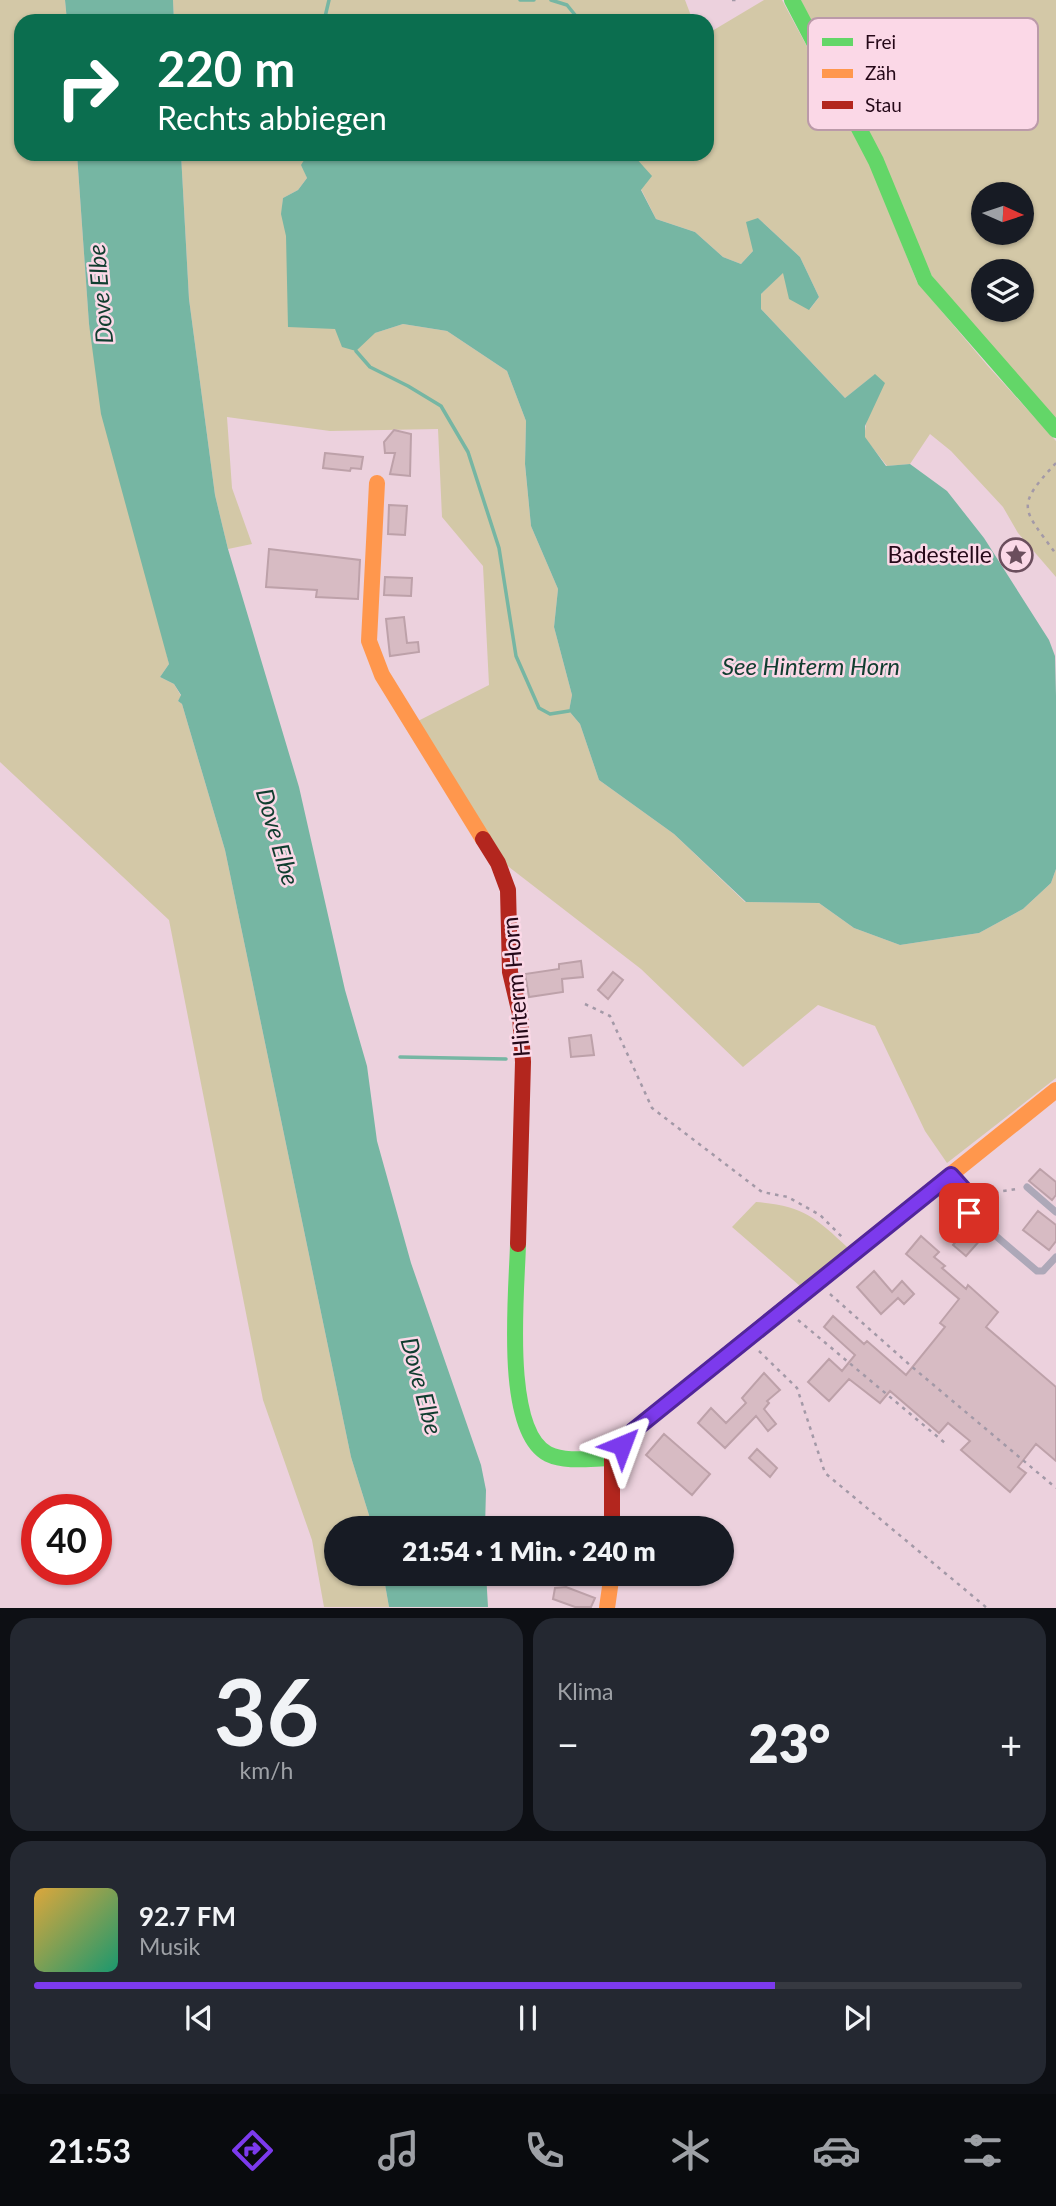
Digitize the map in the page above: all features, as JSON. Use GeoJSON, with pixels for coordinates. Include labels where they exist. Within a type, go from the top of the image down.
{"type":"FeatureCollection","features":[{"type":"Feature","properties":{"kind":"street"},"geometry":{"type":"LineString","coordinates":[[792,0],[808,31]]}},
{"type":"Feature","properties":{"kind":"street"},"geometry":{"type":"LineString","coordinates":[[860,130],[876,161],[925,280],[944,306],[1056,430]]}},
{"type":"Feature","properties":{"kind":"street","name":"Hinterm Horn"},"geometry":{"type":"LineString","coordinates":[[377,483],[369,641],[382,674],[498,863],[508,890],[510,972],[520,1013],[523,1062],[515,1380],[525,1421],[540,1447],[555,1457],[612,1458]]}},
{"type":"Feature","properties":{"kind":"street"},"geometry":{"type":"LineString","coordinates":[[612,1516],[612,1458],[633,1431],[1056,1090]]}},
{"type":"Feature","properties":{"kind":"street"},"geometry":{"type":"LineString","coordinates":[[607,1608],[611,1586]]}},
{"type":"Feature","properties":{"kind":"lane"},"geometry":{"type":"LineString","coordinates":[[951,1175],[968,1194],[969,1213],[1037,1270],[1043,1271],[1056,1257]]}},
{"type":"Feature","properties":{"kind":"lane"},"geometry":{"type":"LineString","coordinates":[[1027,1187],[1056,1212]]}},
{"type":"Feature","properties":{"kind":"path"},"geometry":{"type":"LineString","coordinates":[[1056,463],[1033,488],[1026,501],[1027,514],[1056,554]]}},
{"type":"Feature","properties":{"kind":"path"},"geometry":{"type":"LineString","coordinates":[[585,1004],[610,1016],[652,1108],[762,1192],[788,1197],[820,1215],[857,1251]]}},
{"type":"Feature","properties":{"kind":"path"},"geometry":{"type":"LineString","coordinates":[[968,1194],[976,1196],[1027,1187]]}},
{"type":"Feature","properties":{"kind":"path"},"geometry":{"type":"LineString","coordinates":[[818,1282],[911,1366],[1056,1488]]}},
{"type":"Feature","properties":{"kind":"path"},"geometry":{"type":"LineString","coordinates":[[784,1309],[945,1443]]}},
{"type":"Feature","properties":{"kind":"path"},"geometry":{"type":"LineString","coordinates":[[747,1339],[797,1388],[825,1473],[987,1608]]}},
{"type":"Feature","properties":{"kind":"shaded area"},"geometry":{"type":"Polygon","coordinates":[[[0,0],[65,0],[66,14],[14,14],[14,161],[77,161],[89,324],[169,664],[160,677],[174,684],[181,696],[178,701],[182,704],[225,850],[351,1457],[369,1516],[324,1516],[324,1586],[385,1586],[389,1607],[324,1607],[312,1540],[263,1400],[169,920],[0,762],[0,0]]]}},
{"type":"Feature","properties":{"kind":"shaded area"},"geometry":{"type":"Polygon","coordinates":[[[173,0],[685,0],[690,14],[174,14],[173,0]]]}},
{"type":"Feature","properties":{"kind":"shaded area"},"geometry":{"type":"Polygon","coordinates":[[[764,0],[782,0],[808,48],[808,130],[852,130],[870,164],[917,282],[1056,441],[1056,577],[1018,533],[1003,507],[951,451],[930,434],[910,464],[887,466],[864,437],[874,375],[845,398],[761,309],[761,294],[783,272],[810,309],[819,297],[800,257],[758,218],[753,251],[741,264],[723,257],[695,232],[656,219],[641,189],[636,161],[714,161],[714,30],[764,0]]]}},
{"type":"Feature","properties":{"kind":"shaded area"},"geometry":{"type":"Polygon","coordinates":[[[801,0],[1056,0],[1056,423],[932,276],[863,130],[1038,130],[1038,18],[810,18],[801,0]]]}},
{"type":"Feature","properties":{"kind":"shaded area"},"geometry":{"type":"Polygon","coordinates":[[[181,161],[304,161],[302,165],[307,178],[298,190],[283,198],[286,232],[300,266],[335,329],[375,333],[403,324],[447,331],[507,371],[526,421],[525,465],[531,526],[558,589],[554,627],[572,695],[569,711],[580,724],[599,780],[674,834],[745,902],[819,903],[854,928],[900,945],[979,933],[1023,909],[1051,883],[1056,869],[1056,1078],[947,1163],[925,1131],[875,1026],[818,1005],[743,1067],[641,969],[505,864],[412,724],[489,685],[483,566],[442,517],[438,429],[330,431],[227,417],[232,488],[252,544],[228,549],[215,495],[189,299],[181,161]]]}},
{"type":"Feature","properties":{"kind":"shaded area"},"geometry":{"type":"Polygon","coordinates":[[[756,1202],[786,1207],[807,1215],[848,1248],[800,1286],[732,1227],[756,1202]]]}},
{"type":"Feature","properties":{"kind":"water"},"geometry":{"type":"Polygon","coordinates":[[[65,0],[173,0],[174,14],[66,14],[65,0]]]}},
{"type":"Feature","properties":{"kind":"water","name":"Dove Elbe"},"geometry":{"type":"Polygon","coordinates":[[[77,161],[181,161],[189,299],[215,495],[228,549],[299,787],[345,990],[367,1066],[377,1141],[411,1263],[481,1465],[486,1490],[485,1516],[369,1516],[351,1457],[225,850],[182,704],[178,701],[181,695],[174,684],[160,677],[169,664],[101,414],[89,324],[77,161]]]}},
{"type":"Feature","properties":{"kind":"water","name":"See Hinterm Horn"},"geometry":{"type":"Polygon","coordinates":[[[304,161],[639,161],[652,176],[641,190],[656,219],[695,232],[723,257],[741,264],[753,251],[746,222],[758,218],[800,257],[819,297],[809,310],[789,299],[783,273],[761,294],[761,309],[845,398],[875,374],[885,383],[865,426],[865,437],[886,466],[910,464],[947,491],[984,538],[1049,640],[1055,656],[1056,696],[1056,869],[1051,883],[1023,909],[979,933],[900,945],[854,928],[819,903],[746,902],[674,834],[599,780],[580,724],[569,711],[572,695],[554,627],[558,589],[531,526],[525,464],[526,421],[507,371],[447,331],[403,324],[375,333],[356,351],[342,347],[335,329],[288,327],[286,236],[281,214],[283,198],[298,190],[307,178],[301,165],[304,161]]]}},
{"type":"Feature","properties":{"kind":"water"},"geometry":{"type":"Polygon","coordinates":[[[385,1586],[487,1586],[488,1607],[389,1607],[385,1586]]]}},
{"type":"Feature","properties":{"kind":"building"},"geometry":{"type":"Polygon","coordinates":[[[394,430],[411,434],[410,476],[390,474],[395,453],[385,453],[384,442],[394,430]]]}},
{"type":"Feature","properties":{"kind":"building"},"geometry":{"type":"Polygon","coordinates":[[[325,453],[363,457],[361,469],[351,468],[350,471],[323,468],[325,453]]]}},
{"type":"Feature","properties":{"kind":"building"},"geometry":{"type":"Polygon","coordinates":[[[389,505],[407,506],[405,535],[388,534],[389,505]]]}},
{"type":"Feature","properties":{"kind":"building"},"geometry":{"type":"Polygon","coordinates":[[[269,549],[360,560],[358,599],[316,597],[317,590],[266,587],[269,549]]]}},
{"type":"Feature","properties":{"kind":"building"},"geometry":{"type":"Polygon","coordinates":[[[385,577],[412,578],[411,596],[384,595],[385,577]]]}},
{"type":"Feature","properties":{"kind":"building"},"geometry":{"type":"Polygon","coordinates":[[[404,617],[407,643],[418,642],[419,652],[390,656],[386,619],[404,617]]]}},
{"type":"Feature","properties":{"kind":"building"},"geometry":{"type":"Polygon","coordinates":[[[581,961],[583,977],[562,979],[563,992],[529,997],[525,974],[559,969],[559,964],[581,961]]]}},
{"type":"Feature","properties":{"kind":"building"},"geometry":{"type":"Polygon","coordinates":[[[613,972],[623,980],[608,999],[598,990],[613,972]]]}},
{"type":"Feature","properties":{"kind":"building"},"geometry":{"type":"Polygon","coordinates":[[[591,1035],[594,1055],[571,1057],[569,1038],[591,1035]]]}},
{"type":"Feature","properties":{"kind":"building"},"geometry":{"type":"Polygon","coordinates":[[[1040,1169],[1056,1182],[1056,1195],[1052,1200],[1029,1181],[1040,1169]]]}},
{"type":"Feature","properties":{"kind":"building"},"geometry":{"type":"Polygon","coordinates":[[[1038,1211],[1056,1225],[1056,1241],[1049,1250],[1023,1230],[1038,1211]]]}},
{"type":"Feature","properties":{"kind":"building"},"geometry":{"type":"Polygon","coordinates":[[[969,1226],[982,1238],[966,1256],[953,1245],[969,1226]]]}},
{"type":"Feature","properties":{"kind":"building"},"geometry":{"type":"Polygon","coordinates":[[[921,1236],[939,1252],[934,1257],[945,1266],[942,1268],[966,1289],[968,1285],[998,1312],[986,1327],[1056,1387],[1056,1461],[1036,1444],[1018,1467],[1026,1473],[1010,1492],[961,1450],[970,1441],[948,1423],[939,1433],[890,1391],[880,1403],[849,1379],[829,1401],[808,1382],[829,1359],[842,1371],[855,1355],[824,1327],[833,1316],[864,1344],[867,1341],[906,1375],[945,1327],[940,1323],[959,1299],[906,1254],[921,1236]]]}},
{"type":"Feature","properties":{"kind":"building"},"geometry":{"type":"Polygon","coordinates":[[[874,1271],[892,1292],[902,1281],[914,1294],[904,1304],[898,1298],[881,1314],[857,1287],[874,1271]]]}},
{"type":"Feature","properties":{"kind":"building"},"geometry":{"type":"Polygon","coordinates":[[[764,1373],[780,1390],[767,1401],[769,1403],[764,1409],[776,1424],[768,1431],[756,1416],[725,1448],[698,1423],[711,1408],[726,1423],[746,1403],[742,1398],[764,1373]]]}},
{"type":"Feature","properties":{"kind":"building"},"geometry":{"type":"Polygon","coordinates":[[[664,1434],[710,1474],[692,1495],[646,1455],[664,1434]]]}},
{"type":"Feature","properties":{"kind":"building"},"geometry":{"type":"Polygon","coordinates":[[[757,1449],[777,1468],[770,1477],[749,1458],[757,1449]]]}},
{"type":"Feature","properties":{"kind":"building"},"geometry":{"type":"Polygon","coordinates":[[[566,1587],[595,1598],[591,1607],[575,1607],[553,1599],[555,1588],[566,1587]]]}},
{"type":"Feature","properties":{"kind":"waterway"},"geometry":{"type":"LineString","coordinates":[[326,14],[329,0]]}},
{"type":"Feature","properties":{"kind":"waterway"},"geometry":{"type":"LineString","coordinates":[[520,0],[534,0]]}},
{"type":"Feature","properties":{"kind":"waterway"},"geometry":{"type":"LineString","coordinates":[[551,0],[567,5],[574,14]]}},
{"type":"Feature","properties":{"kind":"waterway"},"geometry":{"type":"LineString","coordinates":[[356,351],[370,367],[441,406],[468,452],[499,548],[516,656],[539,708],[550,714],[569,711]]}},
{"type":"Feature","properties":{"kind":"waterway"},"geometry":{"type":"LineString","coordinates":[[400,1057],[506,1059]]}},
{"type":"Feature","properties":{"kind":"traffic: fast"},"geometry":{"type":"LineString","coordinates":[[792,0],[808,31]]}},
{"type":"Feature","properties":{"kind":"traffic: fast"},"geometry":{"type":"LineString","coordinates":[[860,130],[876,161],[925,280],[1056,430]]}},
{"type":"Feature","properties":{"kind":"traffic: fast"},"geometry":{"type":"LineString","coordinates":[[518,1244],[515,1357],[524,1418],[533,1440],[555,1457],[612,1458]]}},
{"type":"Feature","properties":{"kind":"traffic: slow"},"geometry":{"type":"LineString","coordinates":[[377,483],[369,641],[382,675],[483,839]]}},
{"type":"Feature","properties":{"kind":"traffic: slow"},"geometry":{"type":"LineString","coordinates":[[812,1286],[1056,1090]]}},
{"type":"Feature","properties":{"kind":"traffic: slow"},"geometry":{"type":"LineString","coordinates":[[607,1608],[610,1586]]}},
{"type":"Feature","properties":{"kind":"traffic: jam"},"geometry":{"type":"LineString","coordinates":[[483,839],[498,863],[508,890],[510,972],[520,1014],[523,1062],[518,1244]]}},
{"type":"Feature","properties":{"kind":"traffic: jam"},"geometry":{"type":"LineString","coordinates":[[612,1516],[612,1458],[633,1431],[812,1286]]}},
{"type":"Feature","properties":{"kind":"place","name":"Badestelle"},"geometry":{"type":"Point","coordinates":[1016,555]}},
{"type":"Feature","properties":{"kind":"route"},"geometry":{"type":"LineString","coordinates":[[622,1445],[633,1431],[951,1175],[968,1194],[969,1213]]}}]}
